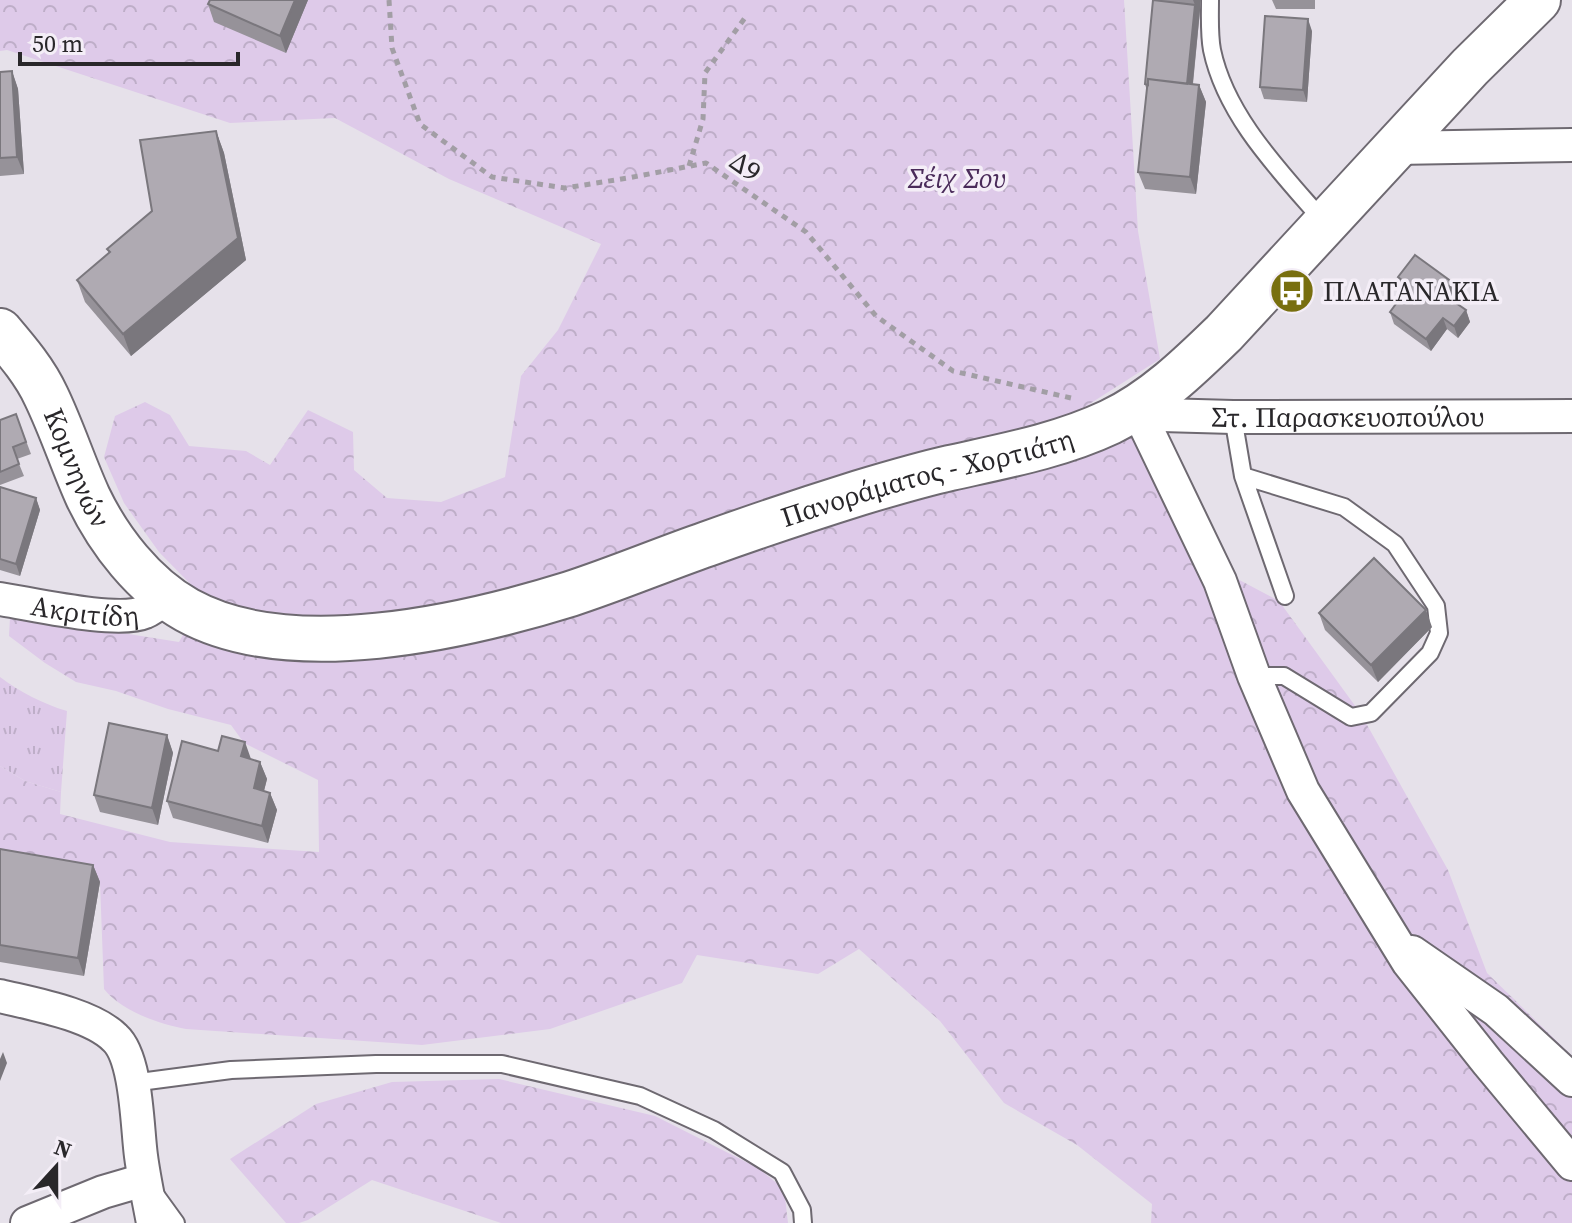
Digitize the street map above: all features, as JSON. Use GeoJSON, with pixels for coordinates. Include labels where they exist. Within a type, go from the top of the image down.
{"type":"FeatureCollection","features":[{"type":"Feature","properties":{"kind":"main road","name":"Πανοράματος - Χορτιάτη"},"geometry":{"type":"LineString","coordinates":[[166,597],[216,623],[299,639],[412,631],[482,618],[571,593],[880,486],[1057,443],[1102,426],[1141,405],[1201,355],[1470,67],[1538,0]]}},
{"type":"Feature","properties":{"kind":"main road","name":"Κομνηνών"},"geometry":{"type":"LineString","coordinates":[[0,331],[46,395],[89,500],[137,571],[166,597]]}},
{"type":"Feature","properties":{"kind":"street"},"geometry":{"type":"LineString","coordinates":[[1396,148],[1572,145]]}},
{"type":"Feature","properties":{"kind":"street"},"geometry":{"type":"LineString","coordinates":[[1126,414],[1142,419],[1220,581],[1254,676],[1303,791],[1393,939],[1433,994],[1572,1164]]}},
{"type":"Feature","properties":{"kind":"street","name":"Στ. Παρασκευοπούλου"},"geometry":{"type":"LineString","coordinates":[[1126,414],[1233,417],[1572,416]]}},
{"type":"Feature","properties":{"kind":"street","name":"Ακριτίδη"},"geometry":{"type":"LineString","coordinates":[[0,599],[104,616],[128,616],[144,613],[166,597]]}},
{"type":"Feature","properties":{"kind":"street"},"geometry":{"type":"LineString","coordinates":[[1393,939],[1496,1010],[1572,1080]]}},
{"type":"Feature","properties":{"kind":"street"},"geometry":{"type":"LineString","coordinates":[[0,996],[75,1016],[116,1038],[124,1050],[132,1083],[144,1180],[153,1223]]}},
{"type":"Feature","properties":{"kind":"street"},"geometry":{"type":"LineString","coordinates":[[27,1223],[103,1192],[144,1180]]}},
{"type":"Feature","properties":{"kind":"lane"},"geometry":{"type":"LineString","coordinates":[[1210,0],[1212,48],[1218,73],[1231,102],[1276,166],[1325,223]]}},
{"type":"Feature","properties":{"kind":"lane"},"geometry":{"type":"LineString","coordinates":[[1233,417],[1243,476],[1285,596]]}},
{"type":"Feature","properties":{"kind":"lane"},"geometry":{"type":"LineString","coordinates":[[1243,476],[1344,507],[1395,544],[1436,606],[1439,633],[1430,653],[1371,713],[1351,717],[1284,676],[1254,676]]}},
{"type":"Feature","properties":{"kind":"lane"},"geometry":{"type":"LineString","coordinates":[[132,1083],[231,1070],[376,1064],[502,1064],[640,1096],[714,1130],[782,1172],[802,1210],[803,1223]]}},
{"type":"Feature","properties":{"kind":"lane"},"geometry":{"type":"LineString","coordinates":[[144,1180],[176,1223]]}},
{"type":"Feature","properties":{"kind":"path","name":"Δ9"},"geometry":{"type":"LineString","coordinates":[[389,0],[392,48],[420,124],[492,177],[565,188],[706,163],[806,232],[876,316],[953,371],[1074,399]]}},
{"type":"Feature","properties":{"kind":"path"},"geometry":{"type":"LineString","coordinates":[[689,166],[703,119],[705,73],[747,15]]}},
{"type":"Feature","properties":{"kind":"green space","name":"Σέιχ Σου"},"geometry":{"type":"Polygon","coordinates":[[[0,0],[1124,0],[1138,231],[1160,359],[1080,410],[1145,442],[1194,556],[1279,601],[1361,714],[1448,870],[1487,973],[1572,1056],[1572,1223],[1151,1223],[1152,1204],[1077,1145],[1004,1103],[940,1021],[859,949],[818,974],[697,955],[682,983],[550,1029],[422,1045],[186,1029],[153,1020],[111,997],[104,989],[100,883],[0,864],[0,766],[25,781],[61,792],[60,814],[170,842],[319,852],[318,780],[244,743],[231,725],[76,682],[9,636],[10,617],[35,616],[65,624],[179,642],[204,598],[159,552],[124,503],[104,457],[115,416],[145,402],[170,415],[189,446],[246,451],[270,465],[308,410],[353,432],[354,470],[387,498],[441,502],[505,477],[521,376],[558,330],[601,244],[449,179],[335,118],[230,123],[7,50],[0,51],[0,0]]]}},
{"type":"Feature","properties":{"kind":"green space"},"geometry":{"type":"Polygon","coordinates":[[[0,677],[32,697],[67,711],[61,792],[25,781],[0,766],[0,677]]]}},
{"type":"Feature","properties":{"kind":"green space"},"geometry":{"type":"Polygon","coordinates":[[[499,1079],[655,1116],[758,1168],[784,1189],[788,1223],[501,1223],[372,1180],[308,1220],[286,1223],[230,1159],[316,1104],[392,1082],[499,1079]]]}},
{"type":"Feature","properties":{"kind":"building"},"geometry":{"type":"Polygon","coordinates":[[[210,0],[295,0],[280,36],[208,4],[210,0]]]}},
{"type":"Feature","properties":{"kind":"building"},"geometry":{"type":"Polygon","coordinates":[[[1153,0],[1195,5],[1187,84],[1148,79],[1148,85],[1145,84],[1153,0]]]}},
{"type":"Feature","properties":{"kind":"building"},"geometry":{"type":"Polygon","coordinates":[[[1265,16],[1308,19],[1303,90],[1260,87],[1265,16]]]}},
{"type":"Feature","properties":{"kind":"building"},"geometry":{"type":"Polygon","coordinates":[[[12,71],[17,157],[0,158],[0,72],[12,71]]]}},
{"type":"Feature","properties":{"kind":"building"},"geometry":{"type":"Polygon","coordinates":[[[1148,79],[1199,85],[1190,177],[1138,172],[1148,79]]]}},
{"type":"Feature","properties":{"kind":"building"},"geometry":{"type":"Polygon","coordinates":[[[216,131],[238,238],[123,334],[77,280],[110,252],[107,249],[152,211],[140,140],[216,131]]]}},
{"type":"Feature","properties":{"kind":"building"},"geometry":{"type":"Polygon","coordinates":[[[1415,255],[1452,282],[1443,294],[1466,310],[1454,326],[1443,318],[1426,339],[1390,312],[1409,286],[1398,277],[1415,255]]]}},
{"type":"Feature","properties":{"kind":"building"},"geometry":{"type":"Polygon","coordinates":[[[16,414],[26,442],[13,447],[19,464],[0,472],[0,420],[16,414]]]}},
{"type":"Feature","properties":{"kind":"building"},"geometry":{"type":"Polygon","coordinates":[[[0,487],[36,498],[16,564],[0,559],[0,487]]]}},
{"type":"Feature","properties":{"kind":"building"},"geometry":{"type":"Polygon","coordinates":[[[1374,558],[1426,610],[1371,665],[1319,613],[1374,558]]]}},
{"type":"Feature","properties":{"kind":"building"},"geometry":{"type":"Polygon","coordinates":[[[109,723],[167,735],[152,808],[94,795],[109,723]]]}},
{"type":"Feature","properties":{"kind":"building"},"geometry":{"type":"Polygon","coordinates":[[[222,736],[245,742],[241,756],[260,762],[254,788],[270,793],[262,826],[167,801],[182,741],[218,751],[222,736]]]}},
{"type":"Feature","properties":{"kind":"building"},"geometry":{"type":"Polygon","coordinates":[[[0,849],[93,865],[78,958],[0,945],[0,849]]]}},
{"type":"Feature","properties":{"kind":"place","name":"ΠΛΑΤΑΝΑΚΙΑ"},"geometry":{"type":"Point","coordinates":[1292,291]}}]}
